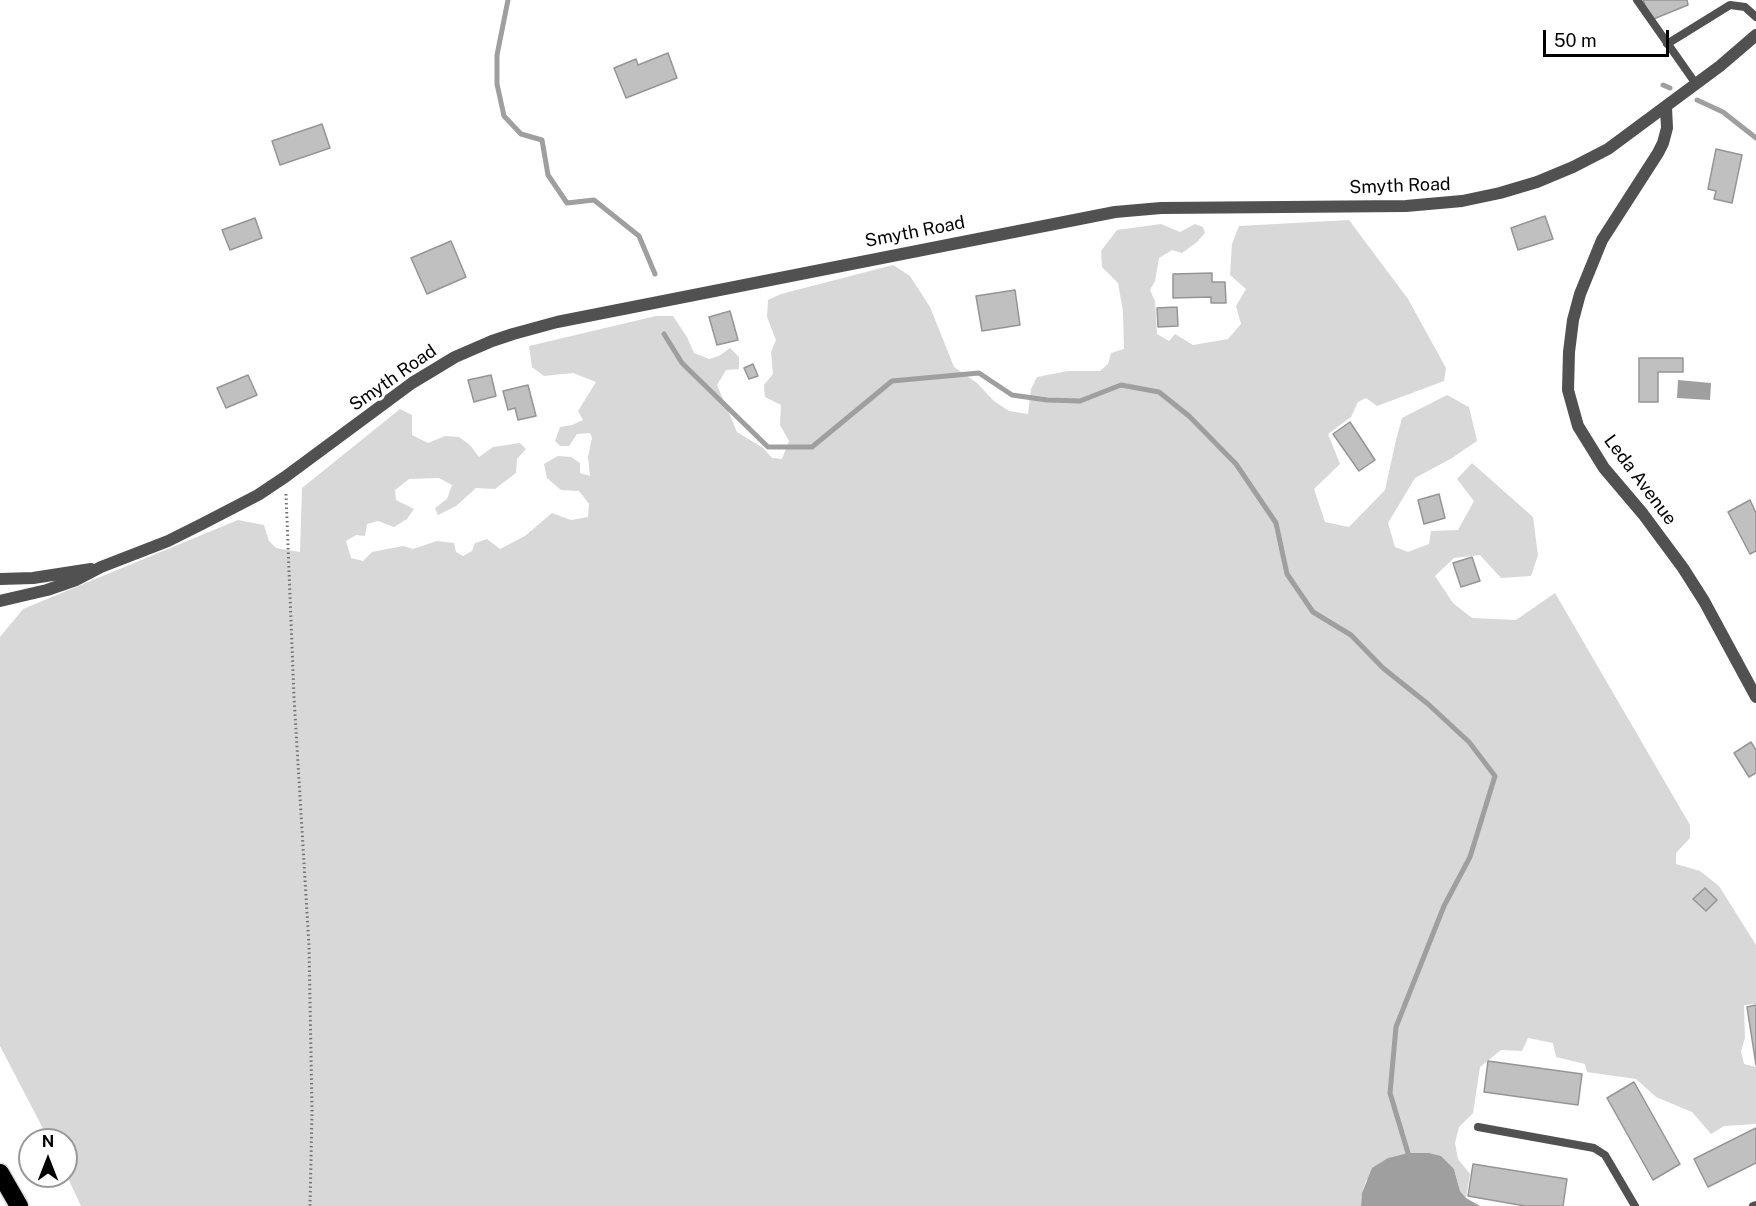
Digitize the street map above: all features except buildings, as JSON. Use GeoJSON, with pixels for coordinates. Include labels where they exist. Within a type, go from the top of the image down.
{"type":"FeatureCollection","features":[{"type":"Feature","properties":{"kind":"highway"},"geometry":{"type":"LineString","coordinates":[[0,1173],[19,1206]]}},
{"type":"Feature","properties":{"kind":"street","name":"Smyth Road"},"geometry":{"type":"LineString","coordinates":[[0,601],[47,591],[76,580],[101,567],[168,541],[258,495],[412,383],[455,357],[492,341],[534,328],[1115,212],[1161,207],[1406,206],[1462,201],[1500,193],[1537,182],[1608,149],[1696,84],[1756,35]]}},
{"type":"Feature","properties":{"kind":"street","name":"Leda Avenue"},"geometry":{"type":"LineString","coordinates":[[1666,107],[1663,143],[1602,240],[1580,294],[1573,320],[1568,390],[1578,426],[1583,435],[1604,468],[1643,514],[1683,568],[1704,601],[1756,697]]}},
{"type":"Feature","properties":{"kind":"street","name":"Smyth Road"},"geometry":{"type":"LineString","coordinates":[[0,579],[33,578],[101,567]]}},
{"type":"Feature","properties":{"kind":"lane"},"geometry":{"type":"LineString","coordinates":[[1637,0],[1696,84]]}},
{"type":"Feature","properties":{"kind":"lane"},"geometry":{"type":"LineString","coordinates":[[1667,44],[1730,5],[1745,7],[1756,17]]}},
{"type":"Feature","properties":{"kind":"lane"},"geometry":{"type":"LineString","coordinates":[[1478,1127],[1593,1148],[1605,1155],[1635,1206]]}},
{"type":"Feature","properties":{"kind":"path"},"geometry":{"type":"LineString","coordinates":[[285,477],[294,697],[309,946],[312,1110],[310,1206]]}},
{"type":"Feature","properties":{"kind":"shaded area"},"geometry":{"type":"Polygon","coordinates":[[[1349,220],[1408,299],[1446,368],[1444,381],[1377,406],[1366,398],[1358,402],[1351,417],[1328,434],[1340,464],[1314,489],[1325,522],[1349,527],[1385,490],[1402,418],[1447,395],[1469,407],[1477,441],[1415,478],[1388,523],[1395,547],[1408,552],[1429,544],[1431,531],[1458,530],[1474,501],[1457,479],[1472,463],[1533,517],[1538,555],[1531,576],[1501,578],[1480,555],[1454,558],[1435,576],[1453,603],[1472,618],[1516,620],[1555,593],[1690,825],[1690,838],[1676,853],[1676,864],[1700,871],[1719,886],[1756,945],[1756,1004],[1744,1005],[1745,1038],[1741,1051],[1744,1064],[1756,1067],[1756,1124],[1724,1126],[1711,1134],[1692,1112],[1656,1097],[1636,1079],[1587,1072],[1585,1064],[1556,1057],[1553,1043],[1528,1038],[1522,1051],[1501,1050],[1480,1067],[1473,1113],[1459,1127],[1455,1143],[1458,1159],[1470,1174],[1466,1198],[1460,1191],[1454,1169],[1429,1153],[1408,1153],[1388,1158],[1366,1181],[1361,1206],[81,1206],[73,1188],[78,1188],[78,1128],[43,1128],[0,1046],[0,637],[23,609],[238,520],[264,525],[269,541],[276,548],[300,552],[302,488],[400,409],[412,415],[412,435],[428,443],[445,436],[459,437],[470,445],[479,457],[493,447],[520,443],[526,449],[517,459],[516,473],[495,489],[476,488],[456,506],[438,515],[435,508],[447,499],[452,485],[439,478],[409,479],[395,490],[396,500],[414,509],[407,519],[394,527],[378,521],[367,524],[365,536],[356,535],[346,541],[351,558],[363,561],[372,552],[403,546],[413,549],[437,541],[454,543],[456,552],[463,556],[472,551],[475,543],[487,539],[500,549],[525,536],[552,513],[571,520],[588,517],[589,504],[579,491],[561,490],[547,478],[544,464],[558,456],[571,457],[580,463],[580,473],[590,476],[588,457],[592,438],[590,433],[577,434],[569,446],[560,446],[555,441],[560,427],[583,420],[578,411],[596,382],[573,373],[544,376],[532,367],[529,346],[656,316],[673,316],[687,337],[694,353],[709,359],[719,356],[730,348],[739,357],[739,369],[726,370],[717,385],[737,432],[763,448],[772,458],[782,459],[789,441],[780,425],[781,405],[765,397],[764,385],[773,374],[771,352],[776,340],[767,317],[768,300],[781,294],[893,265],[910,276],[930,307],[954,367],[977,383],[994,401],[1009,411],[1028,414],[1031,389],[1037,377],[1068,371],[1100,371],[1108,364],[1111,353],[1124,349],[1123,311],[1118,283],[1102,267],[1101,251],[1117,230],[1161,224],[1180,232],[1195,224],[1203,227],[1205,233],[1182,253],[1172,250],[1159,258],[1155,281],[1150,290],[1155,301],[1157,334],[1169,341],[1175,334],[1193,345],[1228,339],[1241,324],[1236,306],[1246,289],[1230,275],[1232,244],[1239,226],[1349,220]]]}},
{"type":"Feature","properties":{"kind":"shaded area"},"geometry":{"type":"Polygon","coordinates":[[[1678,380],[1711,383],[1710,400],[1677,398],[1678,380]]]}},
{"type":"Feature","properties":{"kind":"shaded area"},"geometry":{"type":"Polygon","coordinates":[[[1408,1153],[1429,1153],[1441,1156],[1454,1169],[1460,1191],[1466,1198],[1480,1206],[1361,1206],[1362,1193],[1372,1168],[1388,1158],[1408,1153]]]}},
{"type":"Feature","properties":{"kind":"waterway"},"geometry":{"type":"LineString","coordinates":[[508,0],[497,55],[497,84],[504,116],[521,134],[542,140],[548,175],[567,203],[594,200],[639,236],[655,274]]}},
{"type":"Feature","properties":{"kind":"waterway"},"geometry":{"type":"LineString","coordinates":[[1663,85],[1670,88]]}},
{"type":"Feature","properties":{"kind":"waterway"},"geometry":{"type":"LineString","coordinates":[[1697,100],[1723,112],[1756,138]]}},
{"type":"Feature","properties":{"kind":"waterway"},"geometry":{"type":"LineString","coordinates":[[664,334],[682,363],[768,447],[812,447],[892,381],[979,373],[1012,395],[1047,400],[1080,401],[1121,385],[1159,392],[1189,416],[1236,464],[1276,523],[1287,574],[1313,612],[1351,635],[1383,668],[1428,704],[1469,742],[1495,776],[1470,857],[1444,906],[1396,1027],[1390,1093],[1408,1153]]}}]}
